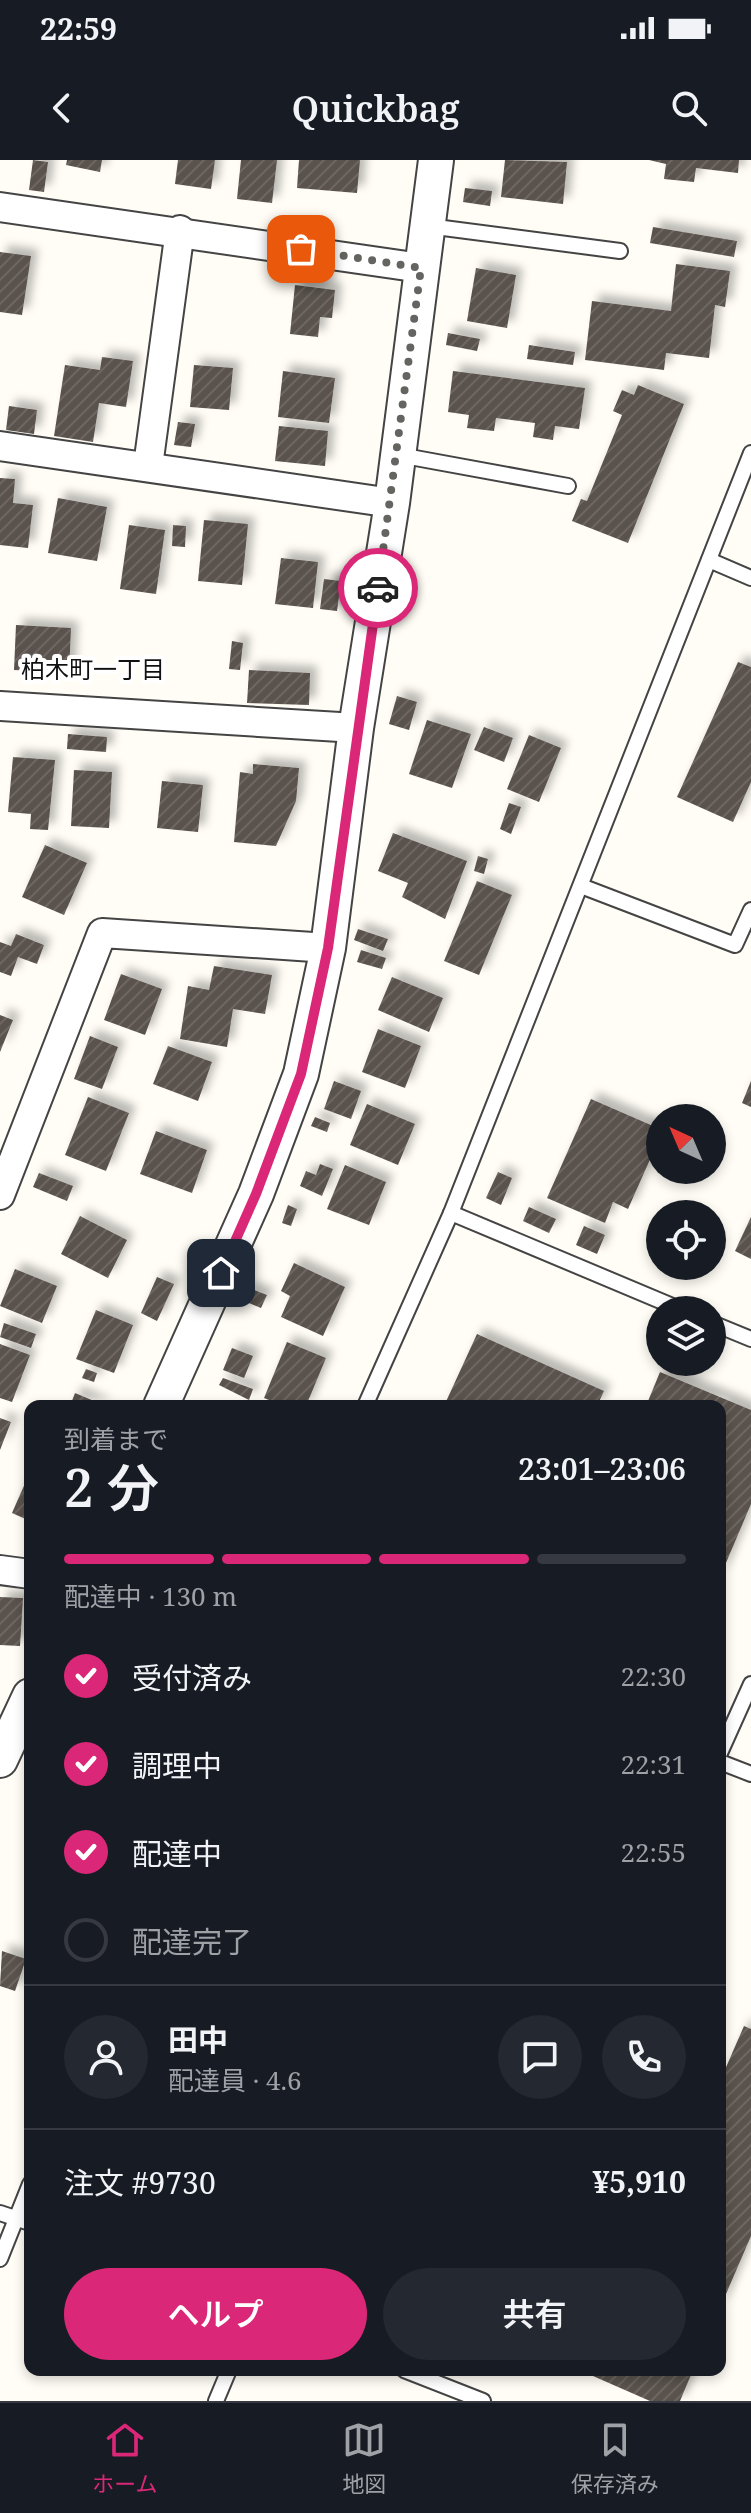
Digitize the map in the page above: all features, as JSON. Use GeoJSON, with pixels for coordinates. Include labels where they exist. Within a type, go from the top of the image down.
{"type":"FeatureCollection","features":[{"type":"Feature","properties":{"kind":"street"},"geometry":{"type":"LineString","coordinates":[[164,1400],[256,1194],[301,1074],[328,948],[356,728],[392,503],[436,160]]}},
{"type":"Feature","properties":{"kind":"street"},"geometry":{"type":"LineString","coordinates":[[0,207],[180,230],[421,268]]}},
{"type":"Feature","properties":{"kind":"street"},"geometry":{"type":"LineString","coordinates":[[148,466],[180,230]]}},
{"type":"Feature","properties":{"kind":"street"},"geometry":{"type":"LineString","coordinates":[[0,446],[392,503]]}},
{"type":"Feature","properties":{"kind":"street"},"geometry":{"type":"LineString","coordinates":[[0,706],[356,728]]}},
{"type":"Feature","properties":{"kind":"street"},"geometry":{"type":"LineString","coordinates":[[0,1195],[102,933],[328,948]]}},
{"type":"Feature","properties":{"kind":"street"},"geometry":{"type":"LineString","coordinates":[[0,1570],[24,1573]]}},
{"type":"Feature","properties":{"kind":"street"},"geometry":{"type":"LineString","coordinates":[[0,1760],[24,1709]]}},
{"type":"Feature","properties":{"kind":"lane"},"geometry":{"type":"LineString","coordinates":[[427,226],[620,251]]}},
{"type":"Feature","properties":{"kind":"lane"},"geometry":{"type":"LineString","coordinates":[[368,1400],[451,1213],[751,453]]}},
{"type":"Feature","properties":{"kind":"lane"},"geometry":{"type":"LineString","coordinates":[[398,455],[568,486]]}},
{"type":"Feature","properties":{"kind":"lane"},"geometry":{"type":"LineString","coordinates":[[709,560],[751,578]]}},
{"type":"Feature","properties":{"kind":"lane"},"geometry":{"type":"LineString","coordinates":[[581,886],[735,945],[751,910]]}},
{"type":"Feature","properties":{"kind":"lane"},"geometry":{"type":"LineString","coordinates":[[451,1213],[649,1296]]}},
{"type":"Feature","properties":{"kind":"lane"},"geometry":{"type":"LineString","coordinates":[[726,1329],[751,1339]]}},
{"type":"Feature","properties":{"kind":"lane"},"geometry":{"type":"LineString","coordinates":[[726,1740],[751,1684]]}},
{"type":"Feature","properties":{"kind":"lane"},"geometry":{"type":"LineString","coordinates":[[726,1764],[751,1774]]}},
{"type":"Feature","properties":{"kind":"lane"},"geometry":{"type":"LineString","coordinates":[[0,2213],[24,2221],[0,2259]]}},
{"type":"Feature","properties":{"kind":"lane"},"geometry":{"type":"LineString","coordinates":[[216,2401],[226,2376]]}},
{"type":"Feature","properties":{"kind":"lane"},"geometry":{"type":"LineString","coordinates":[[419,2376],[483,2401]]}},
{"type":"Feature","properties":{"kind":"building"},"geometry":{"type":"Polygon","coordinates":[[[33,160],[48,162],[44,192],[29,190],[33,160]]]}},
{"type":"Feature","properties":{"kind":"building"},"geometry":{"type":"Polygon","coordinates":[[[67,160],[102,160],[100,172],[66,165],[67,160]]]}},
{"type":"Feature","properties":{"kind":"building"},"geometry":{"type":"Polygon","coordinates":[[[178,160],[215,160],[211,189],[175,184],[178,160]]]}},
{"type":"Feature","properties":{"kind":"building"},"geometry":{"type":"Polygon","coordinates":[[[241,160],[277,160],[272,203],[237,199],[241,160]]]}},
{"type":"Feature","properties":{"kind":"building"},"geometry":{"type":"Polygon","coordinates":[[[299,160],[360,160],[357,193],[297,188],[299,160]]]}},
{"type":"Feature","properties":{"kind":"building"},"geometry":{"type":"Polygon","coordinates":[[[505,160],[567,162],[563,204],[501,197],[505,160]]]}},
{"type":"Feature","properties":{"kind":"building"},"geometry":{"type":"Polygon","coordinates":[[[649,160],[739,160],[738,173],[696,168],[694,182],[664,179],[666,164],[649,160]]]}},
{"type":"Feature","properties":{"kind":"building"},"geometry":{"type":"Polygon","coordinates":[[[465,188],[492,191],[490,206],[463,202],[465,188]]]}},
{"type":"Feature","properties":{"kind":"building"},"geometry":{"type":"Polygon","coordinates":[[[653,227],[737,241],[734,257],[650,243],[653,227]]]}},
{"type":"Feature","properties":{"kind":"building"},"geometry":{"type":"Polygon","coordinates":[[[0,252],[31,256],[22,315],[0,312],[0,252]]]}},
{"type":"Feature","properties":{"kind":"building"},"geometry":{"type":"Polygon","coordinates":[[[676,264],[730,271],[725,307],[715,305],[709,358],[666,353],[664,370],[585,360],[592,301],[671,311],[676,264]]]}},
{"type":"Feature","properties":{"kind":"building"},"geometry":{"type":"Polygon","coordinates":[[[476,268],[516,275],[507,328],[467,321],[476,268]]]}},
{"type":"Feature","properties":{"kind":"building"},"geometry":{"type":"Polygon","coordinates":[[[295,285],[335,290],[332,318],[320,317],[318,337],[290,334],[295,285]]]}},
{"type":"Feature","properties":{"kind":"building"},"geometry":{"type":"Polygon","coordinates":[[[448,333],[480,339],[477,351],[446,345],[448,333]]]}},
{"type":"Feature","properties":{"kind":"building"},"geometry":{"type":"Polygon","coordinates":[[[529,345],[575,352],[573,365],[527,359],[529,345]]]}},
{"type":"Feature","properties":{"kind":"building"},"geometry":{"type":"Polygon","coordinates":[[[102,357],[133,361],[126,407],[99,403],[93,442],[54,436],[65,365],[100,370],[102,357]]]}},
{"type":"Feature","properties":{"kind":"building"},"geometry":{"type":"Polygon","coordinates":[[[194,365],[233,368],[229,410],[190,407],[194,365]]]}},
{"type":"Feature","properties":{"kind":"building"},"geometry":{"type":"Polygon","coordinates":[[[283,371],[335,378],[329,423],[278,417],[283,371]]]}},
{"type":"Feature","properties":{"kind":"building"},"geometry":{"type":"Polygon","coordinates":[[[453,371],[585,388],[579,429],[555,426],[553,440],[533,437],[535,423],[496,418],[494,431],[467,428],[469,415],[448,412],[453,371]]]}},
{"type":"Feature","properties":{"kind":"building"},"geometry":{"type":"Polygon","coordinates":[[[638,385],[684,404],[628,543],[572,521],[581,499],[587,501],[622,415],[613,411],[622,390],[634,395],[638,385]]]}},
{"type":"Feature","properties":{"kind":"building"},"geometry":{"type":"Polygon","coordinates":[[[9,406],[37,410],[34,434],[6,430],[9,406]]]}},
{"type":"Feature","properties":{"kind":"building"},"geometry":{"type":"Polygon","coordinates":[[[178,422],[195,424],[191,447],[174,445],[178,422]]]}},
{"type":"Feature","properties":{"kind":"building"},"geometry":{"type":"Polygon","coordinates":[[[279,426],[328,431],[325,466],[275,461],[279,426]]]}},
{"type":"Feature","properties":{"kind":"building"},"geometry":{"type":"Polygon","coordinates":[[[0,478],[15,479],[13,503],[33,505],[28,548],[0,545],[0,478]]]}},
{"type":"Feature","properties":{"kind":"building"},"geometry":{"type":"Polygon","coordinates":[[[58,498],[107,507],[97,561],[48,553],[58,498]]]}},
{"type":"Feature","properties":{"kind":"building"},"geometry":{"type":"Polygon","coordinates":[[[204,520],[248,524],[242,585],[198,581],[204,520]]]}},
{"type":"Feature","properties":{"kind":"building"},"geometry":{"type":"Polygon","coordinates":[[[129,525],[165,530],[156,594],[120,589],[129,525]]]}},
{"type":"Feature","properties":{"kind":"building"},"geometry":{"type":"Polygon","coordinates":[[[173,525],[186,526],[185,547],[172,546],[173,525]]]}},
{"type":"Feature","properties":{"kind":"building"},"geometry":{"type":"Polygon","coordinates":[[[281,558],[318,562],[313,608],[275,604],[281,558]]]}},
{"type":"Feature","properties":{"kind":"building"},"geometry":{"type":"Polygon","coordinates":[[[324,579],[341,581],[337,611],[320,609],[324,579]]]}},
{"type":"Feature","properties":{"kind":"building"},"geometry":{"type":"Polygon","coordinates":[[[16,625],[71,628],[69,673],[14,670],[16,625]]]}},
{"type":"Feature","properties":{"kind":"building"},"geometry":{"type":"Polygon","coordinates":[[[232,641],[243,643],[240,670],[229,669],[232,641]]]}},
{"type":"Feature","properties":{"kind":"building"},"geometry":{"type":"Polygon","coordinates":[[[738,662],[751,667],[751,782],[733,822],[677,797],[738,662]]]}},
{"type":"Feature","properties":{"kind":"building"},"geometry":{"type":"Polygon","coordinates":[[[249,670],[310,673],[309,705],[247,703],[249,670]]]}},
{"type":"Feature","properties":{"kind":"building"},"geometry":{"type":"Polygon","coordinates":[[[397,696],[417,702],[409,730],[389,724],[397,696]]]}},
{"type":"Feature","properties":{"kind":"building"},"geometry":{"type":"Polygon","coordinates":[[[427,720],[471,734],[452,788],[409,774],[427,720]]]}},
{"type":"Feature","properties":{"kind":"building"},"geometry":{"type":"Polygon","coordinates":[[[484,727],[513,738],[504,762],[474,750],[484,727]]]}},
{"type":"Feature","properties":{"kind":"building"},"geometry":{"type":"Polygon","coordinates":[[[68,734],[107,737],[106,752],[67,749],[68,734]]]}},
{"type":"Feature","properties":{"kind":"building"},"geometry":{"type":"Polygon","coordinates":[[[529,735],[561,748],[539,802],[507,789],[529,735]]]}},
{"type":"Feature","properties":{"kind":"building"},"geometry":{"type":"Polygon","coordinates":[[[13,757],[55,760],[48,830],[30,829],[31,814],[8,812],[13,757]]]}},
{"type":"Feature","properties":{"kind":"building"},"geometry":{"type":"Polygon","coordinates":[[[253,764],[299,768],[296,801],[276,846],[234,842],[240,772],[253,774],[253,764]]]}},
{"type":"Feature","properties":{"kind":"building"},"geometry":{"type":"Polygon","coordinates":[[[74,770],[112,772],[109,828],[71,826],[74,770]]]}},
{"type":"Feature","properties":{"kind":"building"},"geometry":{"type":"Polygon","coordinates":[[[162,781],[203,785],[198,832],[157,828],[162,781]]]}},
{"type":"Feature","properties":{"kind":"building"},"geometry":{"type":"Polygon","coordinates":[[[509,803],[521,807],[511,834],[500,829],[509,803]]]}},
{"type":"Feature","properties":{"kind":"building"},"geometry":{"type":"Polygon","coordinates":[[[393,833],[467,861],[445,919],[402,897],[408,883],[378,871],[393,833]]]}},
{"type":"Feature","properties":{"kind":"building"},"geometry":{"type":"Polygon","coordinates":[[[45,845],[87,863],[64,915],[22,897],[45,845]]]}},
{"type":"Feature","properties":{"kind":"building"},"geometry":{"type":"Polygon","coordinates":[[[478,856],[488,859],[484,874],[474,871],[478,856]]]}},
{"type":"Feature","properties":{"kind":"building"},"geometry":{"type":"Polygon","coordinates":[[[477,881],[512,895],[479,975],[444,961],[477,881]]]}},
{"type":"Feature","properties":{"kind":"building"},"geometry":{"type":"Polygon","coordinates":[[[358,929],[388,939],[383,951],[354,940],[358,929]]]}},
{"type":"Feature","properties":{"kind":"building"},"geometry":{"type":"Polygon","coordinates":[[[16,934],[44,945],[37,964],[18,957],[11,976],[0,972],[0,942],[11,946],[16,934]]]}},
{"type":"Feature","properties":{"kind":"building"},"geometry":{"type":"Polygon","coordinates":[[[361,950],[386,958],[382,969],[357,962],[361,950]]]}},
{"type":"Feature","properties":{"kind":"building"},"geometry":{"type":"Polygon","coordinates":[[[214,966],[272,975],[265,1014],[233,1009],[227,1047],[180,1039],[188,986],[209,990],[214,966]]]}},
{"type":"Feature","properties":{"kind":"building"},"geometry":{"type":"Polygon","coordinates":[[[121,974],[162,989],[145,1035],[104,1020],[121,974]]]}},
{"type":"Feature","properties":{"kind":"building"},"geometry":{"type":"Polygon","coordinates":[[[392,977],[443,998],[429,1032],[378,1010],[392,977]]]}},
{"type":"Feature","properties":{"kind":"building"},"geometry":{"type":"Polygon","coordinates":[[[0,1015],[13,1020],[0,1052],[0,1015]]]}},
{"type":"Feature","properties":{"kind":"building"},"geometry":{"type":"Polygon","coordinates":[[[378,1029],[421,1046],[405,1088],[362,1072],[378,1029]]]}},
{"type":"Feature","properties":{"kind":"building"},"geometry":{"type":"Polygon","coordinates":[[[90,1036],[118,1047],[102,1089],[74,1079],[90,1036]]]}},
{"type":"Feature","properties":{"kind":"building"},"geometry":{"type":"Polygon","coordinates":[[[168,1046],[212,1062],[198,1101],[153,1084],[168,1046]]]}},
{"type":"Feature","properties":{"kind":"building"},"geometry":{"type":"Polygon","coordinates":[[[334,1081],[361,1091],[351,1119],[324,1109],[334,1081]]]}},
{"type":"Feature","properties":{"kind":"building"},"geometry":{"type":"Polygon","coordinates":[[[751,1081],[751,1107],[742,1103],[751,1081]]]}},
{"type":"Feature","properties":{"kind":"building"},"geometry":{"type":"Polygon","coordinates":[[[88,1097],[129,1113],[106,1171],[65,1155],[88,1097]]]}},
{"type":"Feature","properties":{"kind":"building"},"geometry":{"type":"Polygon","coordinates":[[[591,1099],[646,1123],[646,1168],[628,1209],[613,1202],[605,1223],[547,1198],[591,1099]]]}},
{"type":"Feature","properties":{"kind":"building"},"geometry":{"type":"Polygon","coordinates":[[[367,1104],[415,1124],[398,1165],[350,1145],[367,1104]]]}},
{"type":"Feature","properties":{"kind":"building"},"geometry":{"type":"Polygon","coordinates":[[[315,1117],[330,1123],[327,1132],[311,1126],[315,1117]]]}},
{"type":"Feature","properties":{"kind":"building"},"geometry":{"type":"Polygon","coordinates":[[[156,1131],[207,1150],[192,1193],[140,1174],[156,1131]]]}},
{"type":"Feature","properties":{"kind":"building"},"geometry":{"type":"Polygon","coordinates":[[[320,1164],[333,1169],[322,1196],[300,1186],[306,1171],[316,1175],[320,1164]]]}},
{"type":"Feature","properties":{"kind":"building"},"geometry":{"type":"Polygon","coordinates":[[[345,1165],[386,1182],[369,1225],[327,1209],[345,1165]]]}},
{"type":"Feature","properties":{"kind":"building"},"geometry":{"type":"Polygon","coordinates":[[[498,1172],[512,1178],[501,1205],[486,1198],[498,1172]]]}},
{"type":"Feature","properties":{"kind":"building"},"geometry":{"type":"Polygon","coordinates":[[[39,1173],[73,1186],[67,1201],[33,1187],[39,1173]]]}},
{"type":"Feature","properties":{"kind":"building"},"geometry":{"type":"Polygon","coordinates":[[[288,1205],[297,1209],[291,1226],[282,1223],[288,1205]]]}},
{"type":"Feature","properties":{"kind":"building"},"geometry":{"type":"Polygon","coordinates":[[[529,1207],[556,1219],[549,1233],[523,1221],[529,1207]]]}},
{"type":"Feature","properties":{"kind":"building"},"geometry":{"type":"Polygon","coordinates":[[[80,1216],[127,1240],[108,1278],[61,1254],[80,1216]]]}},
{"type":"Feature","properties":{"kind":"building"},"geometry":{"type":"Polygon","coordinates":[[[751,1217],[751,1259],[735,1251],[751,1217]]]}},
{"type":"Feature","properties":{"kind":"building"},"geometry":{"type":"Polygon","coordinates":[[[584,1226],[605,1235],[597,1254],[576,1245],[584,1226]]]}},
{"type":"Feature","properties":{"kind":"building"},"geometry":{"type":"Polygon","coordinates":[[[294,1263],[345,1287],[323,1336],[281,1317],[290,1296],[281,1291],[294,1263]]]}},
{"type":"Feature","properties":{"kind":"building"},"geometry":{"type":"Polygon","coordinates":[[[15,1269],[57,1286],[42,1323],[0,1306],[15,1269]]]}},
{"type":"Feature","properties":{"kind":"building"},"geometry":{"type":"Polygon","coordinates":[[[157,1277],[174,1284],[157,1321],[141,1313],[157,1277]]]}},
{"type":"Feature","properties":{"kind":"building"},"geometry":{"type":"Polygon","coordinates":[[[249,1288],[267,1295],[261,1308],[244,1301],[249,1288]]]}},
{"type":"Feature","properties":{"kind":"building"},"geometry":{"type":"Polygon","coordinates":[[[96,1310],[133,1325],[114,1373],[76,1359],[96,1310]]]}},
{"type":"Feature","properties":{"kind":"building"},"geometry":{"type":"Polygon","coordinates":[[[4,1323],[36,1334],[31,1348],[0,1337],[4,1323]]]}},
{"type":"Feature","properties":{"kind":"building"},"geometry":{"type":"Polygon","coordinates":[[[477,1334],[604,1391],[600,1400],[447,1400],[477,1334]]]}},
{"type":"Feature","properties":{"kind":"building"},"geometry":{"type":"Polygon","coordinates":[[[287,1342],[326,1358],[308,1400],[264,1398],[287,1342]]]}},
{"type":"Feature","properties":{"kind":"building"},"geometry":{"type":"Polygon","coordinates":[[[0,1344],[30,1355],[12,1402],[0,1398],[0,1344]]]}},
{"type":"Feature","properties":{"kind":"building"},"geometry":{"type":"Polygon","coordinates":[[[232,1348],[253,1356],[244,1378],[223,1370],[232,1348]]]}},
{"type":"Feature","properties":{"kind":"building"},"geometry":{"type":"Polygon","coordinates":[[[86,1369],[97,1373],[94,1382],[82,1378],[86,1369]]]}},
{"type":"Feature","properties":{"kind":"building"},"geometry":{"type":"Polygon","coordinates":[[[658,1376],[670,1376],[751,1410],[751,1504],[726,1563],[726,1400],[648,1400],[658,1376]]]}},
{"type":"Feature","properties":{"kind":"building"},"geometry":{"type":"Polygon","coordinates":[[[223,1378],[253,1389],[249,1400],[219,1385],[223,1378]]]}},
{"type":"Feature","properties":{"kind":"building"},"geometry":{"type":"Polygon","coordinates":[[[75,1393],[92,1400],[72,1400],[75,1393]]]}},
{"type":"Feature","properties":{"kind":"building"},"geometry":{"type":"Polygon","coordinates":[[[0,1418],[11,1422],[0,1450],[0,1418]]]}},
{"type":"Feature","properties":{"kind":"building"},"geometry":{"type":"Polygon","coordinates":[[[24,1486],[24,1518],[12,1513],[24,1486]]]}},
{"type":"Feature","properties":{"kind":"building"},"geometry":{"type":"Polygon","coordinates":[[[0,1597],[23,1598],[20,1646],[0,1645],[0,1597]]]}},
{"type":"Feature","properties":{"kind":"building"},"geometry":{"type":"Polygon","coordinates":[[[2,1951],[24,1958],[15,1991],[0,1986],[2,1951]]]}},
{"type":"Feature","properties":{"kind":"building"},"geometry":{"type":"Polygon","coordinates":[[[744,2026],[751,2029],[751,2236],[726,2294],[726,2067],[744,2026]]]}},
{"type":"Feature","properties":{"kind":"building"},"geometry":{"type":"Polygon","coordinates":[[[593,2376],[690,2376],[680,2401],[650,2401],[593,2376]]]}},
{"type":"Feature","properties":{"kind":"way so far"},"geometry":{"type":"LineString","coordinates":[[301,249],[421,268],[392,503],[378,588]]}},
{"type":"Feature","properties":{"kind":"district","name":"柏木町一丁目"},"geometry":{"type":"Point","coordinates":[93,670]}},
{"type":"Feature","properties":{"kind":"route"},"geometry":{"type":"LineString","coordinates":[[221,1273],[256,1194],[301,1074],[328,948],[356,728],[378,588]]}}]}
